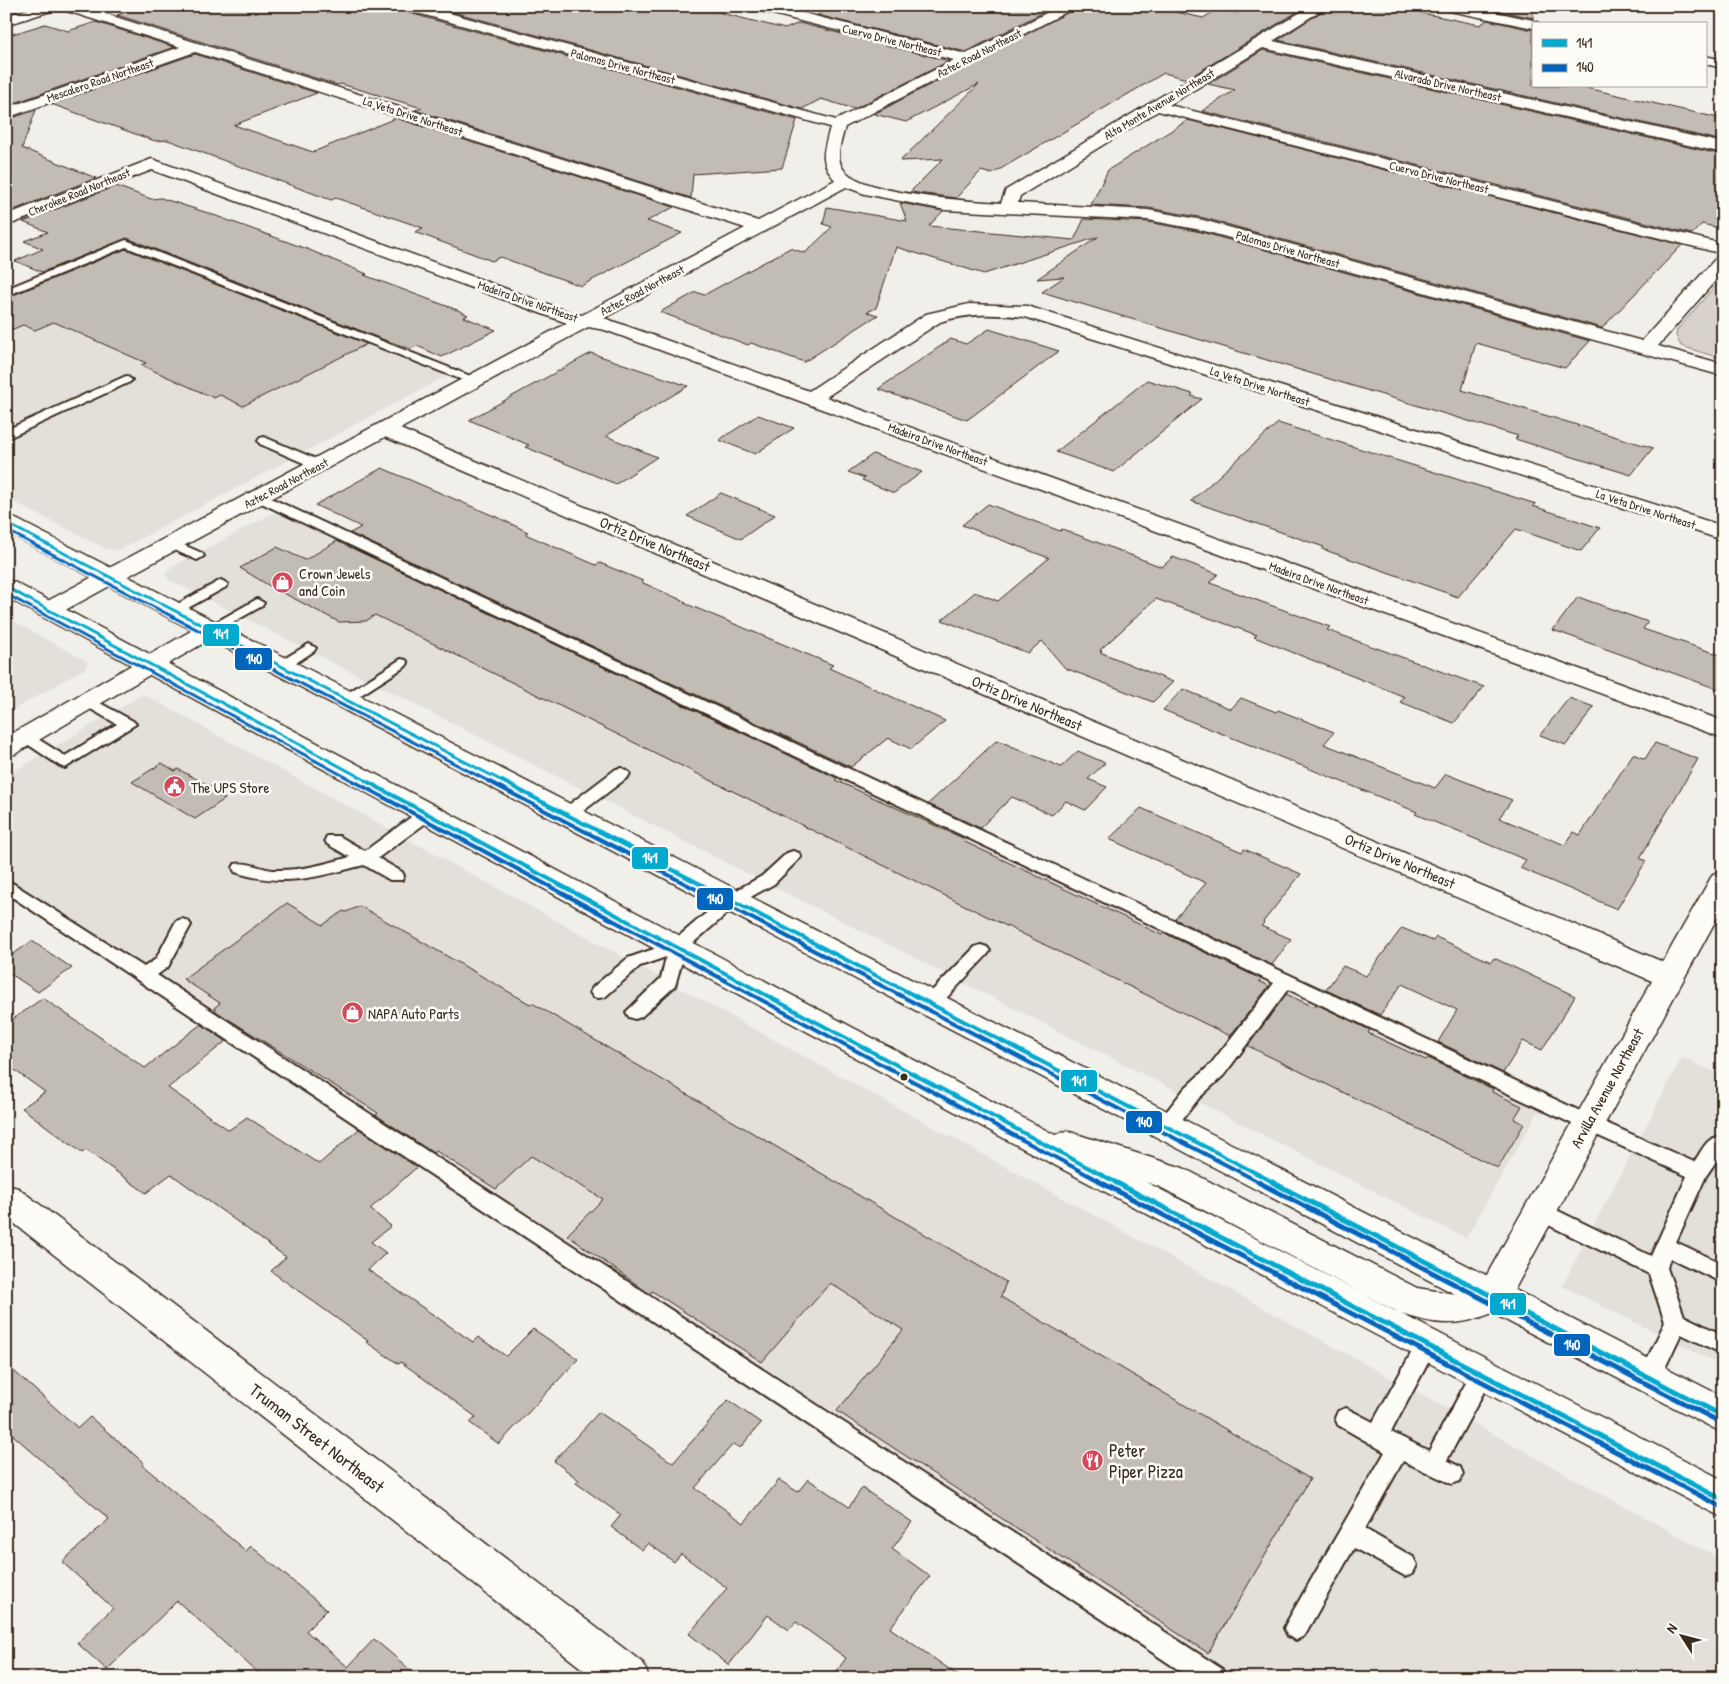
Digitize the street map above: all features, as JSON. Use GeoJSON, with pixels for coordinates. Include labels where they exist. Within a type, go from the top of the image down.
{"type":"FeatureCollection","features":[{"type":"Feature","properties":{"kind":"street"},"geometry":{"type":"LineString","coordinates":[[6,21],[52,6]]}},
{"type":"Feature","properties":{"kind":"street","name":"La Veta Drive Northeast"},"geometry":{"type":"LineString","coordinates":[[66,6],[760,227]]}},
{"type":"Feature","properties":{"kind":"street","name":"Palomas Drive Northeast"},"geometry":{"type":"LineString","coordinates":[[408,6],[838,125]]}},
{"type":"Feature","properties":{"kind":"street","name":"Cuervo Drive Northeast"},"geometry":{"type":"LineString","coordinates":[[758,6],[968,58]]}},
{"type":"Feature","properties":{"kind":"street","name":"Aztec Road Northeast"},"geometry":{"type":"LineString","coordinates":[[838,125],[1071,6]]}},
{"type":"Feature","properties":{"kind":"street","name":"Alta Monte Avenue Northeast"},"geometry":{"type":"LineString","coordinates":[[1008,209],[1012,194],[1321,6]]}},
{"type":"Feature","properties":{"kind":"street"},"geometry":{"type":"LineString","coordinates":[[1445,6],[1532,24]]}},
{"type":"Feature","properties":{"kind":"street","name":"Alvarado Drive Northeast"},"geometry":{"type":"LineString","coordinates":[[1261,43],[1723,148]]}},
{"type":"Feature","properties":{"kind":"street","name":"Mescalero Road Northeast"},"geometry":{"type":"LineString","coordinates":[[6,113],[194,47]]}},
{"type":"Feature","properties":{"kind":"street"},"geometry":{"type":"LineString","coordinates":[[1706,60],[1723,64]]}},
{"type":"Feature","properties":{"kind":"street","name":"Cuervo Drive Northeast"},"geometry":{"type":"LineString","coordinates":[[1155,106],[1723,249]]}},
{"type":"Feature","properties":{"kind":"street"},"geometry":{"type":"LineString","coordinates":[[838,125],[831,152],[833,168],[845,181]]}},
{"type":"Feature","properties":{"kind":"street","name":"Cherokee Road Northeast"},"geometry":{"type":"LineString","coordinates":[[6,221],[152,164]]}},
{"type":"Feature","properties":{"kind":"street","name":"Madeira Drive Northeast"},"geometry":{"type":"LineString","coordinates":[[152,164],[568,318],[609,325],[1723,730]]}},
{"type":"Feature","properties":{"kind":"street","name":"Palomas Drive Northeast"},"geometry":{"type":"LineString","coordinates":[[845,181],[865,189],[944,205],[1008,209],[1063,209],[1148,215],[1203,225],[1723,370]]}},
{"type":"Feature","properties":{"kind":"street","name":"Aztec Road Northeast"},"geometry":{"type":"LineString","coordinates":[[50,609],[386,430],[845,181]]}},
{"type":"Feature","properties":{"kind":"street"},"geometry":{"type":"LineString","coordinates":[[1646,348],[1723,261]]}},
{"type":"Feature","properties":{"kind":"street","name":"La Veta Drive Northeast"},"geometry":{"type":"LineString","coordinates":[[811,398],[933,318],[956,310],[986,308],[1027,312],[1723,533]]}},
{"type":"Feature","properties":{"kind":"street","name":"Ortiz Drive Northeast"},"geometry":{"type":"LineString","coordinates":[[386,430],[1669,976]]}},
{"type":"Feature","properties":{"kind":"street"},"geometry":{"type":"LineString","coordinates":[[6,523],[1723,1416]]}},
{"type":"Feature","properties":{"kind":"street"},"geometry":{"type":"LineString","coordinates":[[6,587],[151,663],[1020,1132],[1723,1500]]}},
{"type":"Feature","properties":{"kind":"street"},"geometry":{"type":"LineString","coordinates":[[16,743],[211,629]]}},
{"type":"Feature","properties":{"kind":"street","name":"Arvilla Avenue Northeast"},"geometry":{"type":"LineString","coordinates":[[1493,1296],[1723,881]]}},
{"type":"Feature","properties":{"kind":"street"},"geometry":{"type":"LineString","coordinates":[[1020,1132],[1099,1153],[1171,1177],[1409,1301],[1430,1306],[1464,1309],[1478,1305],[1493,1296]]}},
{"type":"Feature","properties":{"kind":"street","name":"Truman Street Northeast"},"geometry":{"type":"LineString","coordinates":[[6,1198],[628,1678]]}},
{"type":"Feature","properties":{"kind":"lane"},"geometry":{"type":"LineString","coordinates":[[6,293],[126,243],[416,363],[474,381]]}},
{"type":"Feature","properties":{"kind":"lane"},"geometry":{"type":"LineString","coordinates":[[6,435],[126,380]]}},
{"type":"Feature","properties":{"kind":"lane"},"geometry":{"type":"LineString","coordinates":[[264,441],[319,465]]}},
{"type":"Feature","properties":{"kind":"lane"},"geometry":{"type":"LineString","coordinates":[[260,497],[299,520],[1286,980],[1588,1123],[1698,1172]]}},
{"type":"Feature","properties":{"kind":"lane"},"geometry":{"type":"LineString","coordinates":[[172,544],[197,556]]}},
{"type":"Feature","properties":{"kind":"lane"},"geometry":{"type":"LineString","coordinates":[[174,610],[221,584]]}},
{"type":"Feature","properties":{"kind":"lane"},"geometry":{"type":"LineString","coordinates":[[211,629],[257,603]]}},
{"type":"Feature","properties":{"kind":"lane"},"geometry":{"type":"LineString","coordinates":[[282,666],[309,648]]}},
{"type":"Feature","properties":{"kind":"lane"},"geometry":{"type":"LineString","coordinates":[[345,699],[401,663]]}},
{"type":"Feature","properties":{"kind":"lane"},"geometry":{"type":"LineString","coordinates":[[16,743],[65,763],[128,724],[87,701]]}},
{"type":"Feature","properties":{"kind":"lane"},"geometry":{"type":"LineString","coordinates":[[568,814],[622,773]]}},
{"type":"Feature","properties":{"kind":"lane"},"geometry":{"type":"LineString","coordinates":[[241,868],[254,874],[295,875],[366,859],[428,813]]}},
{"type":"Feature","properties":{"kind":"lane"},"geometry":{"type":"LineString","coordinates":[[333,840],[396,876]]}},
{"type":"Feature","properties":{"kind":"lane"},"geometry":{"type":"LineString","coordinates":[[600,992],[634,962],[677,947],[732,900],[768,880],[794,857]]}},
{"type":"Feature","properties":{"kind":"lane"},"geometry":{"type":"LineString","coordinates":[[6,884],[1213,1678]]}},
{"type":"Feature","properties":{"kind":"lane"},"geometry":{"type":"LineString","coordinates":[[144,975],[162,963],[182,924]]}},
{"type":"Feature","properties":{"kind":"lane"},"geometry":{"type":"LineString","coordinates":[[634,1012],[669,981],[677,947]]}},
{"type":"Feature","properties":{"kind":"lane"},"geometry":{"type":"LineString","coordinates":[[931,1003],[981,951]]}},
{"type":"Feature","properties":{"kind":"lane"},"geometry":{"type":"LineString","coordinates":[[1166,1126],[1192,1093],[1217,1070],[1286,980]]}},
{"type":"Feature","properties":{"kind":"lane"},"geometry":{"type":"LineString","coordinates":[[1721,1144],[1698,1172],[1664,1246],[1657,1268],[1676,1322],[1723,1345]]}},
{"type":"Feature","properties":{"kind":"lane"},"geometry":{"type":"LineString","coordinates":[[1539,1211],[1657,1268]]}},
{"type":"Feature","properties":{"kind":"lane"},"geometry":{"type":"LineString","coordinates":[[1664,1246],[1723,1274]]}},
{"type":"Feature","properties":{"kind":"lane"},"geometry":{"type":"LineString","coordinates":[[1649,1378],[1676,1322]]}},
{"type":"Feature","properties":{"kind":"lane"},"geometry":{"type":"LineString","coordinates":[[1377,1436],[1426,1346]]}},
{"type":"Feature","properties":{"kind":"lane"},"geometry":{"type":"LineString","coordinates":[[1346,1418],[1399,1448],[1442,1469],[1482,1375]]}},
{"type":"Feature","properties":{"kind":"lane"},"geometry":{"type":"LineString","coordinates":[[1296,1628],[1399,1448]]}},
{"type":"Feature","properties":{"kind":"lane"},"geometry":{"type":"LineString","coordinates":[[1350,1532],[1405,1565]]}},
{"type":"Feature","properties":{"kind":"shaded area"},"geometry":{"type":"Polygon","coordinates":[[[128,236],[465,372],[441,379],[127,546],[115,550],[106,549],[6,498],[6,286],[128,236]]]}},
{"type":"Feature","properties":{"kind":"shaded area"},"geometry":{"type":"Polygon","coordinates":[[[1723,277],[1723,359],[1681,346],[1676,336],[1677,330],[1723,277]]]}},
{"type":"Feature","properties":{"kind":"shaded area"},"geometry":{"type":"Polygon","coordinates":[[[279,510],[1540,1108],[1466,1238],[215,603],[168,579],[165,574],[169,569],[279,510]]]}},
{"type":"Feature","properties":{"kind":"shaded area"},"geometry":{"type":"Polygon","coordinates":[[[6,617],[88,662],[86,668],[6,714],[6,617]]]}},
{"type":"Feature","properties":{"kind":"shaded area"},"geometry":{"type":"Polygon","coordinates":[[[143,694],[1723,1560],[1723,1678],[1238,1678],[6,878],[6,776],[143,694]]]}},
{"type":"Feature","properties":{"kind":"shaded area"},"geometry":{"type":"Polygon","coordinates":[[[1682,1057],[1723,1076],[1723,1366],[1562,1286],[1682,1057]]]}},
{"type":"Feature","properties":{"kind":"building"},"geometry":{"type":"Polygon","coordinates":[[[144,6],[399,6],[402,11],[797,120],[782,168],[693,174],[691,198],[415,110],[422,108],[341,84],[337,85],[117,15],[144,6]]]}},
{"type":"Feature","properties":{"kind":"building"},"geometry":{"type":"Polygon","coordinates":[[[432,6],[694,6],[785,29],[799,23],[949,61],[854,109],[821,99],[802,109],[432,6]]]}},
{"type":"Feature","properties":{"kind":"building"},"geometry":{"type":"Polygon","coordinates":[[[836,6],[1055,6],[966,52],[817,15],[836,6]]]}},
{"type":"Feature","properties":{"kind":"building"},"geometry":{"type":"Polygon","coordinates":[[[1080,6],[1149,6],[1203,18],[1218,9],[1236,13],[1249,6],[1307,6],[1187,79],[1164,73],[992,174],[981,171],[956,198],[910,192],[943,159],[900,161],[979,84],[906,122],[874,114],[1080,6]]]}},
{"type":"Feature","properties":{"kind":"building"},"geometry":{"type":"Polygon","coordinates":[[[1330,6],[1388,6],[1480,25],[1487,20],[1532,30],[1532,88],[1587,88],[1723,119],[1723,141],[1278,40],[1330,6]]]}},
{"type":"Feature","properties":{"kind":"building"},"geometry":{"type":"Polygon","coordinates":[[[1507,6],[1533,6],[1533,18],[1500,11],[1507,6]]]}},
{"type":"Feature","properties":{"kind":"building"},"geometry":{"type":"Polygon","coordinates":[[[96,22],[174,47],[6,106],[6,36],[45,24],[68,31],[96,22]]]}},
{"type":"Feature","properties":{"kind":"building"},"geometry":{"type":"Polygon","coordinates":[[[1263,50],[1723,155],[1723,229],[1702,224],[1692,234],[1202,111],[1235,90],[1208,84],[1263,50]]]}},
{"type":"Feature","properties":{"kind":"building"},"geometry":{"type":"Polygon","coordinates":[[[195,54],[317,93],[234,125],[313,152],[396,118],[674,207],[647,221],[682,233],[581,286],[500,257],[492,261],[415,232],[423,228],[336,198],[331,200],[168,140],[155,141],[51,104],[195,54]]]}},
{"type":"Feature","properties":{"kind":"building"},"geometry":{"type":"Polygon","coordinates":[[[36,110],[22,148],[96,178],[6,213],[6,120],[36,110]]]}},
{"type":"Feature","properties":{"kind":"building"},"geometry":{"type":"Polygon","coordinates":[[[1188,120],[1682,245],[1602,328],[1204,218],[1148,208],[1091,205],[1108,170],[1188,120]]]}},
{"type":"Feature","properties":{"kind":"building"},"geometry":{"type":"Polygon","coordinates":[[[116,186],[151,199],[161,198],[208,213],[307,249],[367,274],[364,275],[460,311],[468,315],[464,317],[496,330],[442,357],[417,346],[411,349],[379,338],[127,238],[42,272],[15,261],[43,249],[24,241],[48,232],[23,222],[116,186]]]}},
{"type":"Feature","properties":{"kind":"building"},"geometry":{"type":"Polygon","coordinates":[[[900,203],[943,211],[929,226],[1074,240],[1084,219],[1148,222],[1201,232],[1590,341],[1565,368],[1476,343],[1462,390],[1653,448],[1631,475],[1515,439],[1518,436],[1042,292],[1064,277],[1037,279],[1098,237],[984,274],[896,247],[876,308],[867,312],[878,315],[804,362],[751,343],[748,345],[660,312],[696,292],[704,295],[790,248],[805,253],[832,227],[823,224],[827,207],[907,221],[900,203]]]}},
{"type":"Feature","properties":{"kind":"building"},"geometry":{"type":"Polygon","coordinates":[[[126,249],[367,344],[243,406],[220,395],[214,398],[141,365],[146,363],[54,322],[35,330],[23,325],[6,332],[6,298],[126,249]]]}},
{"type":"Feature","properties":{"kind":"building"},"geometry":{"type":"Polygon","coordinates":[[[989,329],[1059,351],[967,420],[878,389],[951,339],[966,344],[989,329]]]}},
{"type":"Feature","properties":{"kind":"building"},"geometry":{"type":"Polygon","coordinates":[[[591,353],[688,386],[606,436],[657,457],[616,484],[525,447],[529,445],[469,420],[591,353]]]}},
{"type":"Feature","properties":{"kind":"building"},"geometry":{"type":"Polygon","coordinates":[[[1147,380],[1193,394],[1191,396],[1202,399],[1114,472],[1056,452],[1147,380]]]}},
{"type":"Feature","properties":{"kind":"building"},"geometry":{"type":"Polygon","coordinates":[[[758,415],[794,428],[755,454],[719,440],[758,415]]]}},
{"type":"Feature","properties":{"kind":"building"},"geometry":{"type":"Polygon","coordinates":[[[1278,423],[1536,504],[1533,506],[1600,528],[1581,551],[1516,529],[1458,597],[1322,549],[1324,547],[1191,501],[1278,423]]]}},
{"type":"Feature","properties":{"kind":"building"},"geometry":{"type":"Polygon","coordinates":[[[873,454],[922,472],[894,493],[862,480],[865,478],[848,472],[873,454]]]}},
{"type":"Feature","properties":{"kind":"building"},"geometry":{"type":"Polygon","coordinates":[[[382,468],[528,532],[525,534],[596,565],[600,563],[643,581],[641,582],[686,602],[684,603],[833,665],[829,668],[945,721],[911,749],[888,738],[851,767],[350,533],[361,527],[315,505],[382,468]]]}},
{"type":"Feature","properties":{"kind":"building"},"geometry":{"type":"Polygon","coordinates":[[[721,493],[775,515],[741,539],[687,516],[721,493]]]}},
{"type":"Feature","properties":{"kind":"building"},"geometry":{"type":"Polygon","coordinates":[[[988,504],[1060,531],[1062,529],[1162,567],[1173,557],[1218,574],[1210,583],[1330,627],[1327,630],[1484,687],[1454,723],[1400,702],[1405,697],[1254,637],[1257,635],[1156,599],[1100,650],[1102,651],[1100,652],[1173,682],[1153,702],[1065,668],[1042,641],[1028,653],[942,620],[975,592],[998,601],[1049,558],[962,525],[988,504]]]}},
{"type":"Feature","properties":{"kind":"building"},"geometry":{"type":"Polygon","coordinates":[[[337,541],[837,778],[835,780],[967,840],[965,842],[1162,935],[1164,933],[1261,979],[1259,981],[1269,986],[1230,1036],[375,615],[366,621],[339,622],[268,585],[240,568],[277,547],[305,560],[337,541]]]}},
{"type":"Feature","properties":{"kind":"building"},"geometry":{"type":"Polygon","coordinates":[[[1578,597],[1648,622],[1643,629],[1723,656],[1723,691],[1553,630],[1578,597]]]}},
{"type":"Feature","properties":{"kind":"building"},"geometry":{"type":"Polygon","coordinates":[[[1183,689],[1231,709],[1241,698],[1334,732],[1324,744],[1435,788],[1446,774],[1512,800],[1499,818],[1565,845],[1574,832],[1580,835],[1633,754],[1645,759],[1655,743],[1698,759],[1640,858],[1646,861],[1617,909],[1520,868],[1526,860],[1415,814],[1417,812],[1163,710],[1183,689]]]}},
{"type":"Feature","properties":{"kind":"building"},"geometry":{"type":"Polygon","coordinates":[[[1569,698],[1594,707],[1566,745],[1540,735],[1569,698]]]}},
{"type":"Feature","properties":{"kind":"building"},"geometry":{"type":"Polygon","coordinates":[[[997,740],[1061,767],[1078,751],[1105,763],[1088,779],[1107,787],[1085,810],[1066,801],[1052,815],[1012,797],[980,828],[928,804],[997,740]]]}},
{"type":"Feature","properties":{"kind":"building"},"geometry":{"type":"Polygon","coordinates":[[[162,763],[175,771],[178,769],[217,790],[213,793],[225,799],[195,819],[132,782],[162,763]]]}},
{"type":"Feature","properties":{"kind":"building"},"geometry":{"type":"Polygon","coordinates":[[[1141,808],[1242,852],[1244,849],[1301,874],[1261,926],[1291,939],[1272,965],[1175,919],[1206,883],[1109,839],[1141,808]]]}},
{"type":"Feature","properties":{"kind":"building"},"geometry":{"type":"Polygon","coordinates":[[[287,903],[323,925],[343,911],[346,912],[360,906],[530,1004],[532,1003],[1006,1282],[1001,1297],[1310,1479],[1208,1653],[837,1411],[903,1330],[830,1283],[762,1362],[652,1291],[650,1294],[567,1235],[603,1199],[531,1156],[496,1189],[436,1151],[433,1153],[376,1115],[378,1113],[217,1012],[214,1008],[220,1003],[183,979],[287,903]]]}},
{"type":"Feature","properties":{"kind":"building"},"geometry":{"type":"Polygon","coordinates":[[[1402,928],[1433,941],[1436,937],[1491,962],[1494,958],[1575,996],[1542,1050],[1523,1041],[1503,1073],[1438,1042],[1457,1010],[1402,984],[1380,1015],[1326,990],[1343,966],[1366,976],[1402,928]]]}},
{"type":"Feature","properties":{"kind":"building"},"geometry":{"type":"Polygon","coordinates":[[[32,941],[72,968],[38,992],[6,971],[6,959],[32,941]]]}},
{"type":"Feature","properties":{"kind":"building"},"geometry":{"type":"Polygon","coordinates":[[[1286,994],[1314,1007],[1316,1004],[1370,1030],[1368,1033],[1426,1060],[1428,1058],[1493,1089],[1492,1092],[1522,1106],[1514,1119],[1524,1124],[1498,1168],[1248,1046],[1286,994]]]}},
{"type":"Feature","properties":{"kind":"building"},"geometry":{"type":"Polygon","coordinates":[[[43,998],[145,1068],[201,1024],[226,1041],[168,1088],[229,1130],[247,1117],[319,1164],[359,1129],[417,1167],[370,1209],[391,1226],[371,1242],[386,1253],[368,1270],[473,1342],[478,1337],[506,1356],[533,1329],[578,1359],[499,1444],[470,1423],[476,1417],[401,1362],[399,1364],[366,1342],[368,1341],[271,1271],[286,1257],[171,1174],[146,1193],[86,1150],[82,1153],[22,1108],[45,1092],[6,1064],[6,1024],[43,998]]]}},
{"type":"Feature","properties":{"kind":"building"},"geometry":{"type":"Polygon","coordinates":[[[6,1364],[78,1428],[90,1417],[144,1463],[142,1465],[246,1551],[251,1546],[327,1610],[306,1631],[348,1667],[374,1639],[420,1678],[264,1678],[177,1601],[107,1670],[77,1643],[113,1608],[62,1562],[109,1519],[6,1429],[6,1364]]]}},
{"type":"Feature","properties":{"kind":"building"},"geometry":{"type":"Polygon","coordinates":[[[728,1400],[761,1423],[740,1448],[733,1444],[695,1488],[744,1523],[779,1480],[798,1492],[808,1479],[849,1507],[862,1488],[912,1522],[892,1549],[930,1576],[890,1628],[962,1678],[832,1678],[846,1658],[796,1622],[789,1630],[768,1615],[729,1665],[689,1634],[727,1588],[681,1554],[674,1562],[648,1543],[642,1550],[611,1527],[621,1515],[576,1483],[579,1480],[554,1461],[599,1412],[673,1463],[728,1400]]]}},
{"type":"Feature","properties":{"kind":"transit line","name":"141"},"geometry":{"type":"LineString","coordinates":[[6,523],[1723,1416]]}},
{"type":"Feature","properties":{"kind":"transit line","name":"140"},"geometry":{"type":"LineString","coordinates":[[6,530],[1720,1422]]}},
{"type":"Feature","properties":{"kind":"transit line","name":"141"},"geometry":{"type":"LineString","coordinates":[[6,587],[1020,1132],[1723,1500]]}},
{"type":"Feature","properties":{"kind":"transit line","name":"140"},"geometry":{"type":"LineString","coordinates":[[6,594],[1017,1138],[1720,1506]]}},
{"type":"Feature","properties":{"kind":"place","name":"Crown Jewels and Coin"},"geometry":{"type":"Point","coordinates":[283,582]}},
{"type":"Feature","properties":{"kind":"place","name":"The UPS Store"},"geometry":{"type":"Point","coordinates":[175,787]}},
{"type":"Feature","properties":{"kind":"place","name":"NAPA Auto Parts"},"geometry":{"type":"Point","coordinates":[352,1013]}},
{"type":"Feature","properties":{"kind":"place","name":"Peter Piper Pizza"},"geometry":{"type":"Point","coordinates":[1093,1460]}}]}
